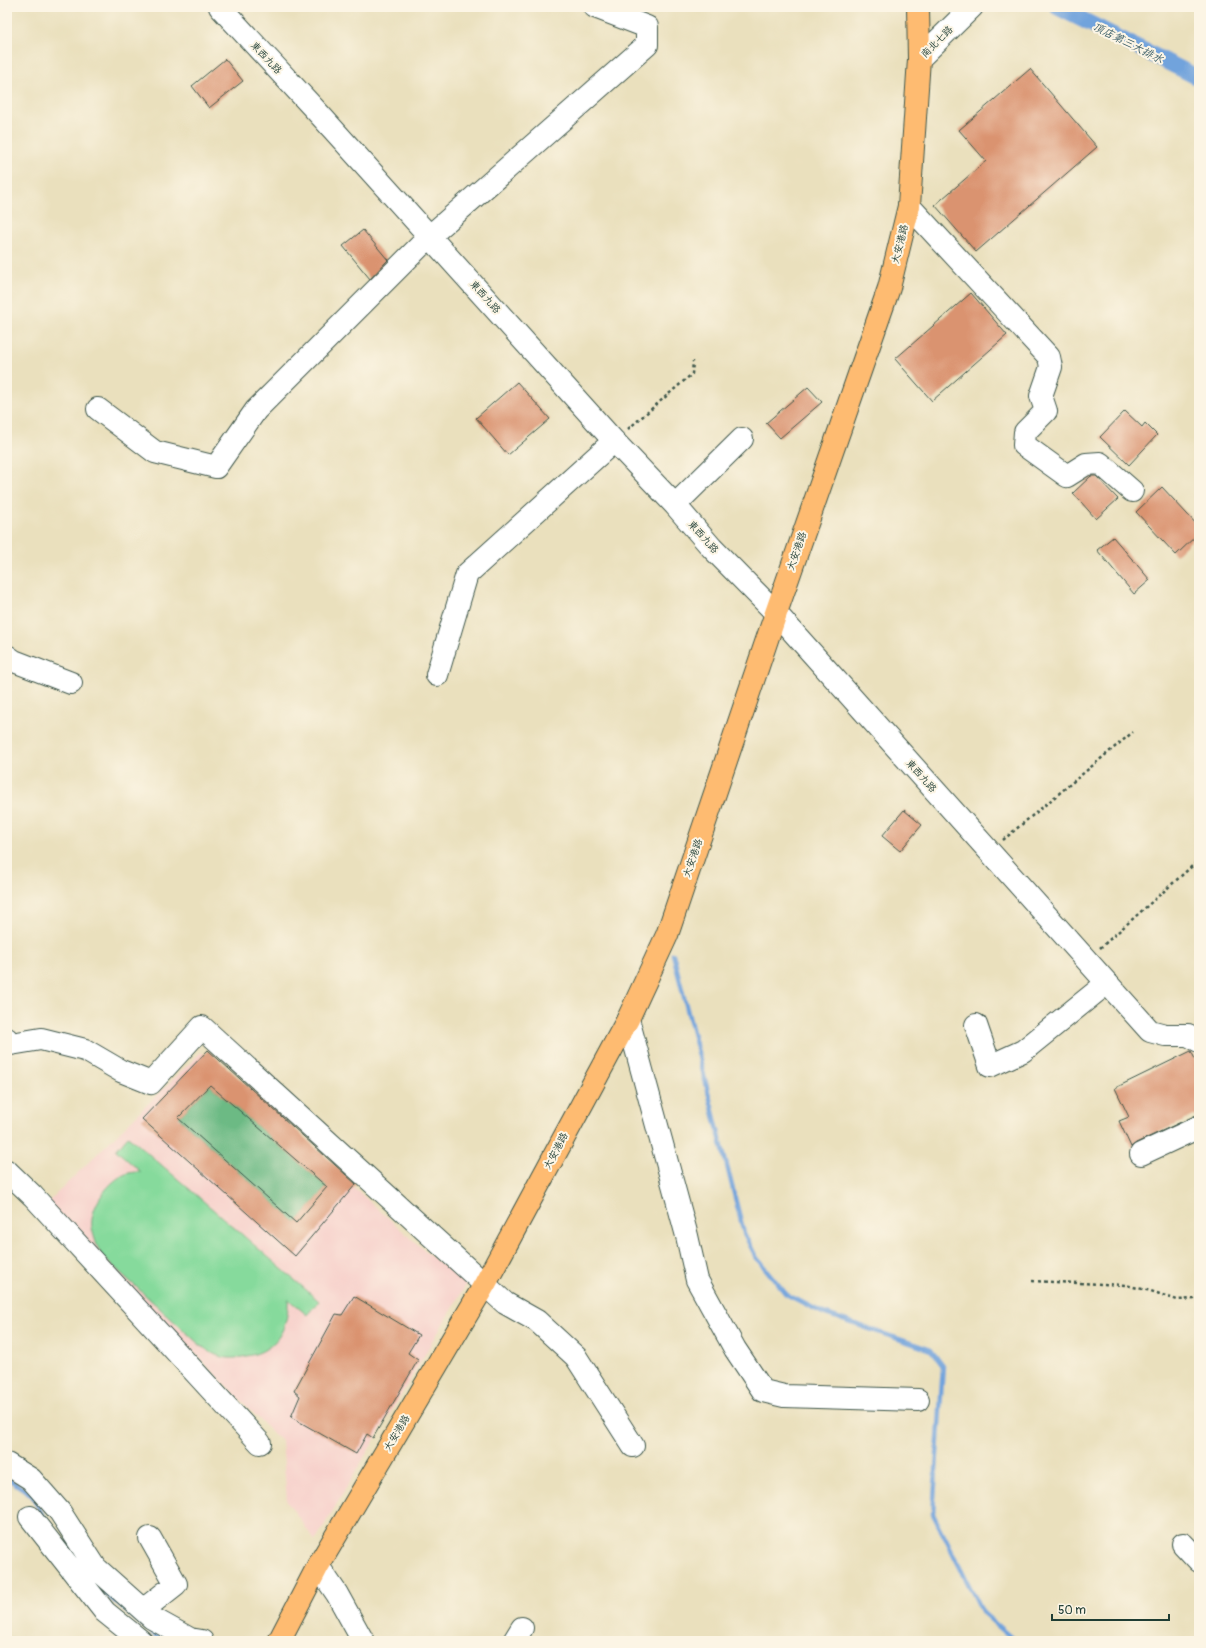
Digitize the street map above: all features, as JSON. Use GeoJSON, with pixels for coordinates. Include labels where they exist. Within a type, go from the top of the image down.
{"type":"FeatureCollection","features":[{"type":"Feature","properties":{"kind":"main road","name":"大安港路"},"geometry":{"type":"LineString","coordinates":[[280,1641],[318,1566],[485,1284],[628,1019],[667,935],[776,613],[889,288],[909,206],[919,60],[918,7]]}},
{"type":"Feature","properties":{"kind":"street","name":"東西九路"},"geometry":{"type":"LineString","coordinates":[[220,7],[430,236],[614,441],[675,505],[712,548],[776,613],[1150,1031],[1165,1035],[1188,1036],[1199,1041]]}},
{"type":"Feature","properties":{"kind":"street"},"geometry":{"type":"LineString","coordinates":[[98,409],[155,452],[216,467],[256,410],[430,236],[647,45],[648,26],[595,7]]}},
{"type":"Feature","properties":{"kind":"street","name":"南北七路"},"geometry":{"type":"LineString","coordinates":[[919,60],[972,7]]}},
{"type":"Feature","properties":{"kind":"street"},"geometry":{"type":"LineString","coordinates":[[909,206],[1049,357],[1051,367],[1041,396],[1046,411],[1025,432],[1024,445],[1067,476],[1086,464],[1100,463],[1132,491]]}},
{"type":"Feature","properties":{"kind":"street"},"geometry":{"type":"LineString","coordinates":[[675,505],[742,439]]}},
{"type":"Feature","properties":{"kind":"street"},"geometry":{"type":"LineString","coordinates":[[437,675],[467,574],[614,441]]}},
{"type":"Feature","properties":{"kind":"street"},"geometry":{"type":"LineString","coordinates":[[7,656],[14,661],[71,683]]}},
{"type":"Feature","properties":{"kind":"street"},"geometry":{"type":"LineString","coordinates":[[976,1025],[990,1066],[1023,1051],[1107,984]]}},
{"type":"Feature","properties":{"kind":"street"},"geometry":{"type":"LineString","coordinates":[[628,1019],[687,1236],[697,1280],[735,1349],[763,1391],[784,1396],[918,1400]]}},
{"type":"Feature","properties":{"kind":"street"},"geometry":{"type":"LineString","coordinates":[[7,1039],[11,1044],[41,1039],[85,1050],[121,1071],[151,1083],[202,1027],[505,1303],[538,1321],[576,1357],[633,1446]]}},
{"type":"Feature","properties":{"kind":"street"},"geometry":{"type":"LineString","coordinates":[[1141,1154],[1199,1128]]}},
{"type":"Feature","properties":{"kind":"street"},"geometry":{"type":"LineString","coordinates":[[7,1171],[33,1196],[260,1443]]}},
{"type":"Feature","properties":{"kind":"street"},"geometry":{"type":"LineString","coordinates":[[7,1464],[31,1479],[60,1512],[96,1568],[152,1618],[190,1639],[202,1641]]}},
{"type":"Feature","properties":{"kind":"street"},"geometry":{"type":"LineString","coordinates":[[30,1517],[105,1612],[141,1641]]}},
{"type":"Feature","properties":{"kind":"street"},"geometry":{"type":"LineString","coordinates":[[143,1610],[176,1584],[150,1538]]}},
{"type":"Feature","properties":{"kind":"street"},"geometry":{"type":"LineString","coordinates":[[1183,1544],[1199,1561]]}},
{"type":"Feature","properties":{"kind":"street"},"geometry":{"type":"LineString","coordinates":[[318,1566],[337,1594],[363,1641]]}},
{"type":"Feature","properties":{"kind":"path"},"geometry":{"type":"LineString","coordinates":[[614,441],[692,374],[693,361]]}},
{"type":"Feature","properties":{"kind":"path"},"geometry":{"type":"LineString","coordinates":[[989,852],[1133,732]]}},
{"type":"Feature","properties":{"kind":"path"},"geometry":{"type":"LineString","coordinates":[[1086,960],[1199,860]]}},
{"type":"Feature","properties":{"kind":"path"},"geometry":{"type":"LineString","coordinates":[[1032,1281],[1125,1285],[1151,1291],[1177,1300],[1194,1299],[1199,1294]]}},
{"type":"Feature","properties":{"kind":"shaded area"},"geometry":{"type":"Polygon","coordinates":[[[201,1052],[432,1257],[467,1283],[315,1541],[287,1501],[282,1442],[46,1204],[201,1052]]]}},
{"type":"Feature","properties":{"kind":"green space"},"geometry":{"type":"Polygon","coordinates":[[[210,1085],[327,1187],[296,1223],[179,1117],[210,1085]]]}},
{"type":"Feature","properties":{"kind":"green space"},"geometry":{"type":"Polygon","coordinates":[[[128,1136],[319,1301],[307,1315],[288,1299],[288,1309],[283,1328],[279,1336],[266,1349],[244,1357],[228,1358],[216,1355],[200,1345],[101,1255],[92,1228],[92,1220],[97,1203],[114,1181],[129,1173],[141,1172],[116,1150],[128,1136]]]}},
{"type":"Feature","properties":{"kind":"building"},"geometry":{"type":"Polygon","coordinates":[[[225,59],[243,81],[209,108],[192,86],[225,59]]]}},
{"type":"Feature","properties":{"kind":"building"},"geometry":{"type":"Polygon","coordinates":[[[1030,69],[1097,147],[976,252],[935,205],[986,161],[959,130],[1030,69]]]}},
{"type":"Feature","properties":{"kind":"building"},"geometry":{"type":"Polygon","coordinates":[[[363,230],[388,260],[370,279],[343,246],[363,230]]]}},
{"type":"Feature","properties":{"kind":"building"},"geometry":{"type":"Polygon","coordinates":[[[971,293],[1007,335],[932,401],[895,359],[971,293]]]}},
{"type":"Feature","properties":{"kind":"building"},"geometry":{"type":"Polygon","coordinates":[[[517,382],[550,419],[508,455],[476,418],[517,382]]]}},
{"type":"Feature","properties":{"kind":"building"},"geometry":{"type":"Polygon","coordinates":[[[808,387],[822,402],[780,438],[766,423],[808,387]]]}},
{"type":"Feature","properties":{"kind":"building"},"geometry":{"type":"Polygon","coordinates":[[[1125,411],[1142,427],[1145,423],[1157,435],[1129,465],[1100,437],[1125,411]]]}},
{"type":"Feature","properties":{"kind":"building"},"geometry":{"type":"Polygon","coordinates":[[[1091,476],[1096,476],[1118,499],[1096,519],[1073,493],[1091,476]]]}},
{"type":"Feature","properties":{"kind":"building"},"geometry":{"type":"Polygon","coordinates":[[[1162,487],[1199,527],[1199,533],[1176,555],[1136,512],[1162,487]]]}},
{"type":"Feature","properties":{"kind":"building"},"geometry":{"type":"Polygon","coordinates":[[[1113,537],[1150,580],[1134,594],[1097,550],[1113,537]]]}},
{"type":"Feature","properties":{"kind":"building"},"geometry":{"type":"Polygon","coordinates":[[[904,810],[922,825],[900,851],[882,836],[904,810]]]}},
{"type":"Feature","properties":{"kind":"building"},"geometry":{"type":"Polygon","coordinates":[[[208,1050],[356,1184],[295,1256],[142,1119],[208,1050]],[[210,1085],[178,1118],[296,1223],[327,1187],[210,1085]]]}},
{"type":"Feature","properties":{"kind":"building"},"geometry":{"type":"Polygon","coordinates":[[[1191,1051],[1199,1067],[1199,1115],[1136,1143],[1131,1147],[1119,1121],[1129,1117],[1115,1088],[1191,1051]]]}},
{"type":"Feature","properties":{"kind":"building"},"geometry":{"type":"Polygon","coordinates":[[[354,1296],[419,1335],[408,1353],[418,1360],[373,1438],[367,1434],[356,1454],[291,1417],[300,1396],[294,1391],[336,1314],[342,1315],[354,1296]]]}},
{"type":"Feature","properties":{"kind":"waterway","name":"頂店第三大排水"},"geometry":{"type":"LineString","coordinates":[[1057,7],[1199,78]]}},
{"type":"Feature","properties":{"kind":"waterway"},"geometry":{"type":"LineString","coordinates":[[673,954],[744,1233],[756,1257],[786,1294],[823,1313],[931,1350],[943,1366],[933,1514],[983,1613],[1015,1641]]}},
{"type":"Feature","properties":{"kind":"waterway"},"geometry":{"type":"LineString","coordinates":[[7,1478],[32,1495],[45,1520]]}},
{"type":"Feature","properties":{"kind":"waterway"},"geometry":{"type":"LineString","coordinates":[[99,1588],[162,1641]]}}]}
